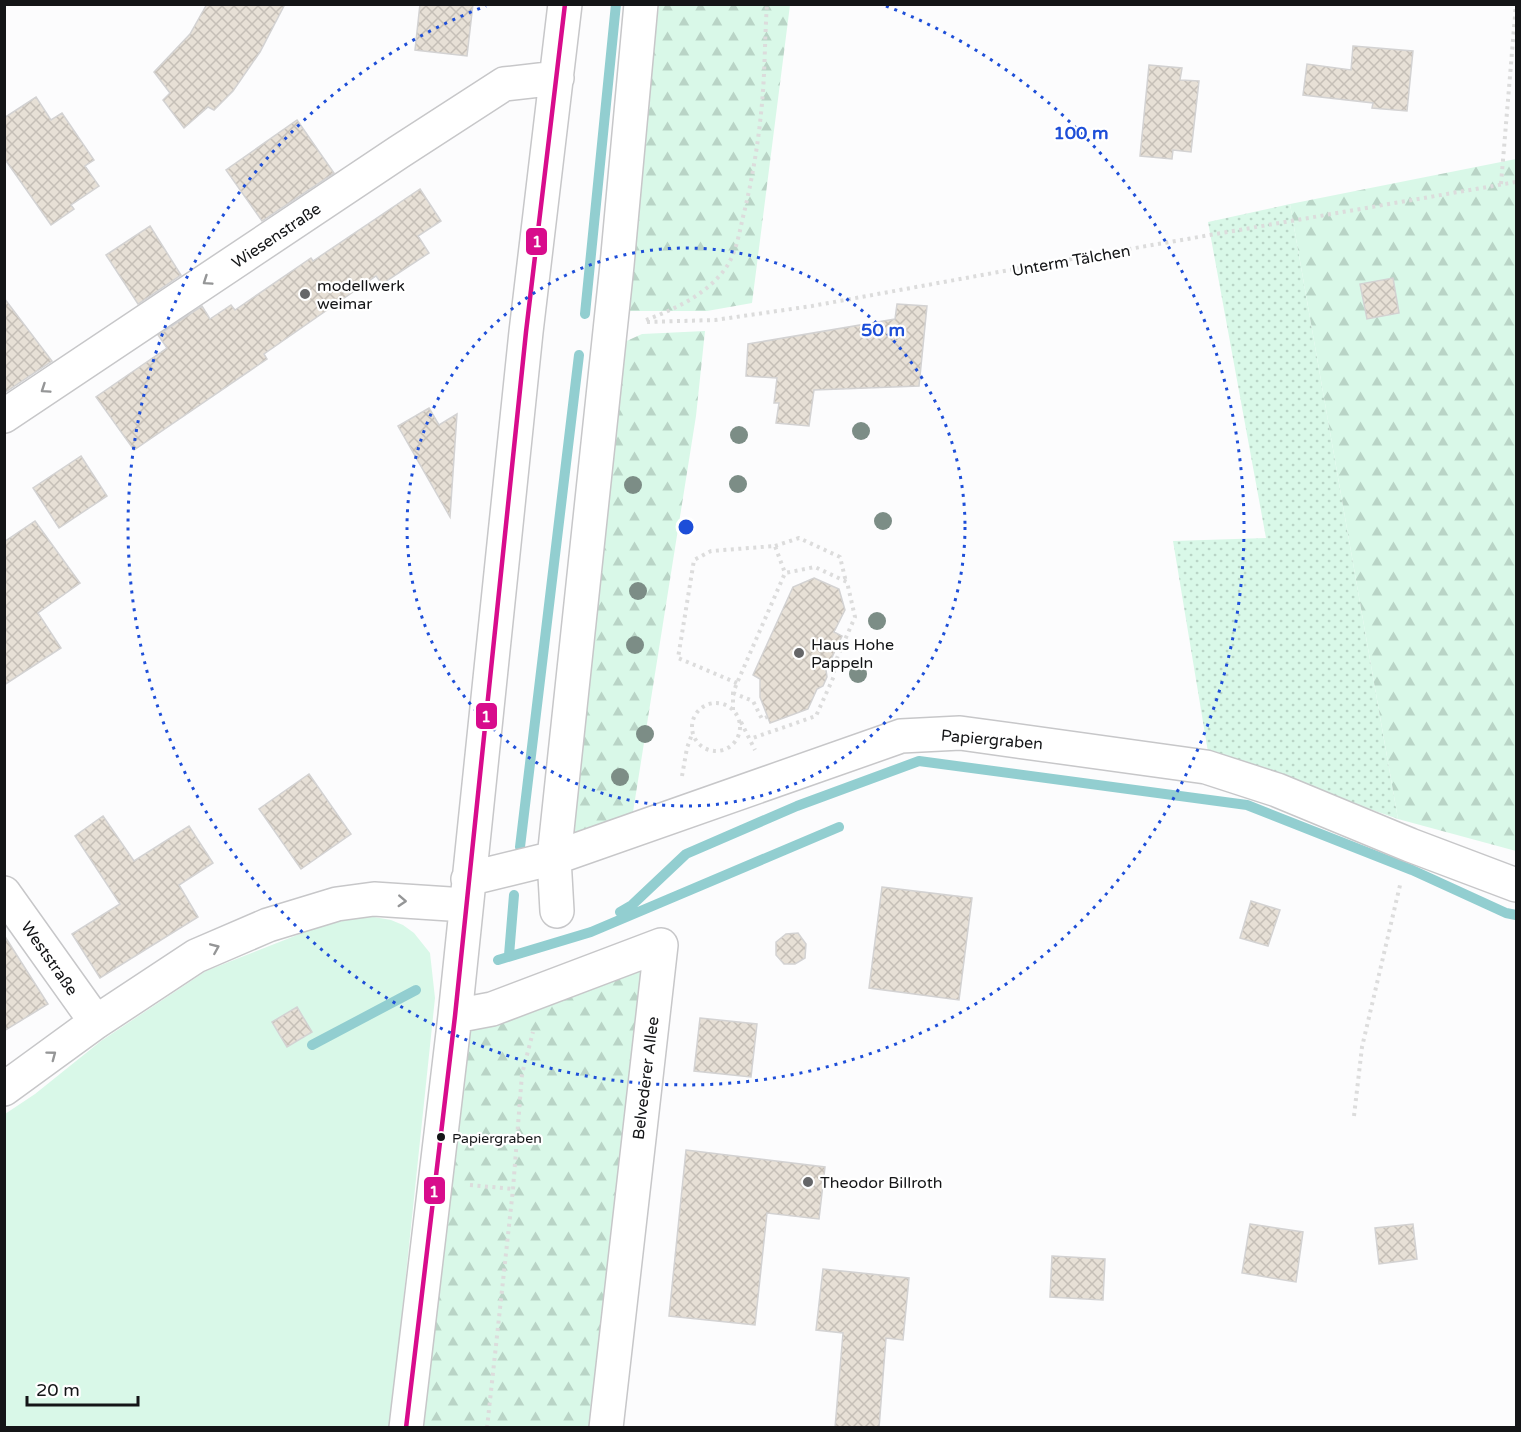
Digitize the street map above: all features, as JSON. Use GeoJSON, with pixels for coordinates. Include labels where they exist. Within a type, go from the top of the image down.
{"type":"FeatureCollection","features":[{"type":"Feature","properties":{"kind":"street"},"geometry":{"type":"LineString","coordinates":[[405,1428],[455,1016],[526,332],[565,4]]}},
{"type":"Feature","properties":{"kind":"street"},"geometry":{"type":"LineString","coordinates":[[557,911],[554,858],[617,265],[641,4]]}},
{"type":"Feature","properties":{"kind":"street","name":"Wiesenstraße"},"geometry":{"type":"LineString","coordinates":[[4,416],[504,84],[557,78]]}},
{"type":"Feature","properties":{"kind":"street","name":"Papiergraben"},"geometry":{"type":"LineString","coordinates":[[4,1089],[96,1022],[196,956],[268,925],[337,904],[467,892],[554,858],[901,736],[960,733],[1206,767],[1277,790],[1410,845],[1516,885]]}},
{"type":"Feature","properties":{"kind":"street","name":"Weststraße"},"geometry":{"type":"LineString","coordinates":[[4,893],[96,1022]]}},
{"type":"Feature","properties":{"kind":"street","name":"Belvederer Allee"},"geometry":{"type":"LineString","coordinates":[[455,1016],[492,1009],[661,945],[606,1428]]}},
{"type":"Feature","properties":{"kind":"path","name":"Unterm Tälchen"},"geometry":{"type":"LineString","coordinates":[[767,4],[763,93],[751,188],[732,255],[725,269],[693,298],[668,312],[640,322],[715,320],[801,308],[1516,182]]}},
{"type":"Feature","properties":{"kind":"path"},"geometry":{"type":"LineString","coordinates":[[1501,184],[1516,4]]}},
{"type":"Feature","properties":{"kind":"path"},"geometry":{"type":"LineString","coordinates":[[737,683],[678,658],[694,560],[711,551],[775,546],[799,538],[840,558],[855,617],[833,667],[834,676],[816,716],[750,739]]}},
{"type":"Feature","properties":{"kind":"path"},"geometry":{"type":"LineString","coordinates":[[733,710],[720,703],[705,705],[694,717],[692,724],[696,741],[709,751],[726,750],[733,745],[740,731],[738,716],[733,710],[733,693],[785,573],[775,546]]}},
{"type":"Feature","properties":{"kind":"path"},"geometry":{"type":"LineString","coordinates":[[785,573],[815,567],[847,582]]}},
{"type":"Feature","properties":{"kind":"path"},"geometry":{"type":"LineString","coordinates":[[733,693],[753,701],[762,719],[767,717]]}},
{"type":"Feature","properties":{"kind":"path"},"geometry":{"type":"LineString","coordinates":[[1354,1116],[1362,1047],[1410,845]]}},
{"type":"Feature","properties":{"kind":"path"},"geometry":{"type":"LineString","coordinates":[[487,1428],[513,1190],[522,1074],[546,990]]}},
{"type":"Feature","properties":{"kind":"path"},"geometry":{"type":"LineString","coordinates":[[483,1187],[513,1190]]}},
{"type":"Feature","properties":{"kind":"green space"},"geometry":{"type":"Polygon","coordinates":[[[659,5],[790,5],[752,303],[707,311],[622,311],[659,5]]]}},
{"type":"Feature","properties":{"kind":"green space"},"geometry":{"type":"Polygon","coordinates":[[[1516,159],[1516,851],[1398,819],[1290,204],[1516,159]]]}},
{"type":"Feature","properties":{"kind":"green space"},"geometry":{"type":"Polygon","coordinates":[[[1290,204],[1398,819],[1208,752],[1173,541],[1266,538],[1208,222],[1290,204]]]}},
{"type":"Feature","properties":{"kind":"green space"},"geometry":{"type":"Polygon","coordinates":[[[705,331],[696,416],[633,812],[565,837],[620,344],[642,334],[705,331]]]}},
{"type":"Feature","properties":{"kind":"green space"},"geometry":{"type":"Polygon","coordinates":[[[374,917],[403,925],[414,933],[430,953],[435,998],[390,1427],[5,1428],[5,1114],[35,1094],[101,1041],[206,971],[315,928],[354,918],[374,917]]]}},
{"type":"Feature","properties":{"kind":"green space"},"geometry":{"type":"Polygon","coordinates":[[[651,957],[596,1427],[420,1428],[467,1029],[651,957]]]}},
{"type":"Feature","properties":{"kind":"building"},"geometry":{"type":"Polygon","coordinates":[[[207,4],[285,4],[260,52],[233,91],[214,110],[208,107],[184,128],[163,100],[170,93],[154,72],[190,34],[207,4]]]}},
{"type":"Feature","properties":{"kind":"building"},"geometry":{"type":"Polygon","coordinates":[[[420,4],[473,4],[467,56],[415,50],[420,4]]]}},
{"type":"Feature","properties":{"kind":"building"},"geometry":{"type":"Polygon","coordinates":[[[1353,46],[1413,51],[1407,111],[1372,108],[1373,103],[1303,95],[1307,64],[1351,70],[1353,46]]]}},
{"type":"Feature","properties":{"kind":"building"},"geometry":{"type":"Polygon","coordinates":[[[1149,65],[1182,68],[1180,80],[1199,81],[1191,152],[1173,150],[1172,159],[1140,156],[1149,65]]]}},
{"type":"Feature","properties":{"kind":"building"},"geometry":{"type":"Polygon","coordinates":[[[36,97],[51,120],[62,113],[94,160],[85,166],[99,186],[71,205],[74,209],[51,225],[4,158],[4,118],[36,97]]]}},
{"type":"Feature","properties":{"kind":"building"},"geometry":{"type":"Polygon","coordinates":[[[297,120],[334,173],[262,221],[226,170],[297,120]]]}},
{"type":"Feature","properties":{"kind":"building"},"geometry":{"type":"Polygon","coordinates":[[[420,189],[441,221],[418,236],[429,253],[382,284],[376,276],[264,354],[267,359],[134,450],[96,397],[167,348],[158,335],[202,306],[210,319],[231,305],[235,310],[311,258],[313,261],[420,189]]]}},
{"type":"Feature","properties":{"kind":"building"},"geometry":{"type":"Polygon","coordinates":[[[150,226],[181,275],[138,304],[106,255],[150,226]]]}},
{"type":"Feature","properties":{"kind":"building"},"geometry":{"type":"Polygon","coordinates":[[[1393,278],[1399,313],[1367,319],[1360,284],[1393,278]]]}},
{"type":"Feature","properties":{"kind":"building"},"geometry":{"type":"Polygon","coordinates":[[[4,298],[52,361],[4,393],[4,298]]]}},
{"type":"Feature","properties":{"kind":"building"},"geometry":{"type":"Polygon","coordinates":[[[897,304],[927,306],[919,386],[814,390],[809,426],[776,423],[779,403],[774,403],[777,378],[746,376],[748,344],[895,319],[897,304]]]}},
{"type":"Feature","properties":{"kind":"building"},"geometry":{"type":"Polygon","coordinates":[[[429,408],[439,425],[457,414],[450,517],[398,426],[429,408]]]}},
{"type":"Feature","properties":{"kind":"building"},"geometry":{"type":"Polygon","coordinates":[[[81,456],[107,496],[59,528],[33,488],[81,456]]]}},
{"type":"Feature","properties":{"kind":"building"},"geometry":{"type":"Polygon","coordinates":[[[35,521],[80,583],[38,613],[61,648],[4,685],[4,542],[35,521]]]}},
{"type":"Feature","properties":{"kind":"building","name":"Haus Hohe Pappeln"},"geometry":{"type":"Polygon","coordinates":[[[814,578],[839,589],[845,610],[834,632],[842,636],[826,670],[827,677],[823,686],[817,689],[808,709],[770,723],[760,697],[760,679],[753,675],[793,587],[814,578]]]}},
{"type":"Feature","properties":{"kind":"building"},"geometry":{"type":"Polygon","coordinates":[[[309,774],[351,834],[301,869],[259,809],[309,774]]]}},
{"type":"Feature","properties":{"kind":"building"},"geometry":{"type":"Polygon","coordinates":[[[103,816],[134,861],[189,826],[213,863],[179,885],[198,917],[100,978],[72,934],[120,904],[75,836],[103,816]]]}},
{"type":"Feature","properties":{"kind":"building"},"geometry":{"type":"Polygon","coordinates":[[[882,887],[972,898],[959,1000],[869,988],[882,887]]]}},
{"type":"Feature","properties":{"kind":"building"},"geometry":{"type":"Polygon","coordinates":[[[1251,901],[1280,910],[1268,946],[1240,938],[1251,901]]]}},
{"type":"Feature","properties":{"kind":"building"},"geometry":{"type":"Polygon","coordinates":[[[798,933],[806,944],[805,958],[795,964],[784,964],[776,955],[776,942],[786,934],[798,933]]]}},
{"type":"Feature","properties":{"kind":"building"},"geometry":{"type":"Polygon","coordinates":[[[4,935],[48,1004],[4,1031],[4,935]]]}},
{"type":"Feature","properties":{"kind":"building"},"geometry":{"type":"Polygon","coordinates":[[[297,1007],[312,1032],[287,1047],[272,1022],[297,1007]]]}},
{"type":"Feature","properties":{"kind":"building"},"geometry":{"type":"Polygon","coordinates":[[[700,1018],[757,1024],[751,1077],[694,1071],[700,1018]]]}},
{"type":"Feature","properties":{"kind":"building"},"geometry":{"type":"Polygon","coordinates":[[[686,1150],[825,1167],[819,1219],[767,1213],[755,1325],[669,1316],[686,1150]]]}},
{"type":"Feature","properties":{"kind":"building"},"geometry":{"type":"Polygon","coordinates":[[[1250,1224],[1303,1232],[1296,1282],[1242,1273],[1250,1224]]]}},
{"type":"Feature","properties":{"kind":"building"},"geometry":{"type":"Polygon","coordinates":[[[1413,1224],[1417,1259],[1379,1264],[1375,1228],[1413,1224]]]}},
{"type":"Feature","properties":{"kind":"building"},"geometry":{"type":"Polygon","coordinates":[[[1052,1256],[1105,1259],[1103,1300],[1050,1297],[1052,1256]]]}},
{"type":"Feature","properties":{"kind":"building"},"geometry":{"type":"Polygon","coordinates":[[[823,1269],[909,1278],[903,1340],[886,1338],[879,1428],[835,1428],[843,1333],[816,1330],[823,1269]]]}},
{"type":"Feature","properties":{"kind":"waterway"},"geometry":{"type":"LineString","coordinates":[[585,314],[616,4]]}},
{"type":"Feature","properties":{"kind":"waterway"},"geometry":{"type":"LineString","coordinates":[[520,847],[579,355]]}},
{"type":"Feature","properties":{"kind":"waterway"},"geometry":{"type":"LineString","coordinates":[[620,912],[632,905],[686,854],[797,806],[919,761],[1247,805],[1412,870],[1506,913],[1516,915]]}},
{"type":"Feature","properties":{"kind":"waterway"},"geometry":{"type":"LineString","coordinates":[[498,960],[591,932],[839,827]]}},
{"type":"Feature","properties":{"kind":"waterway"},"geometry":{"type":"LineString","coordinates":[[509,955],[514,895]]}},
{"type":"Feature","properties":{"kind":"waterway"},"geometry":{"type":"LineString","coordinates":[[312,1045],[416,990]]}},
{"type":"Feature","properties":{"kind":"transit line","name":"1"},"geometry":{"type":"LineString","coordinates":[[406,1428],[455,1016],[526,332],[565,4]]}},
{"type":"Feature","properties":{"kind":"place","name":"modellwerk weimar"},"geometry":{"type":"Point","coordinates":[305,294]}},
{"type":"Feature","properties":{"kind":"place","name":"Haus Hohe Pappeln"},"geometry":{"type":"Point","coordinates":[799,653]}},
{"type":"Feature","properties":{"kind":"place","name":"Papiergraben"},"geometry":{"type":"Point","coordinates":[441,1137]}},
{"type":"Feature","properties":{"kind":"place","name":"Theodor Billroth"},"geometry":{"type":"Point","coordinates":[808,1182]}}]}
